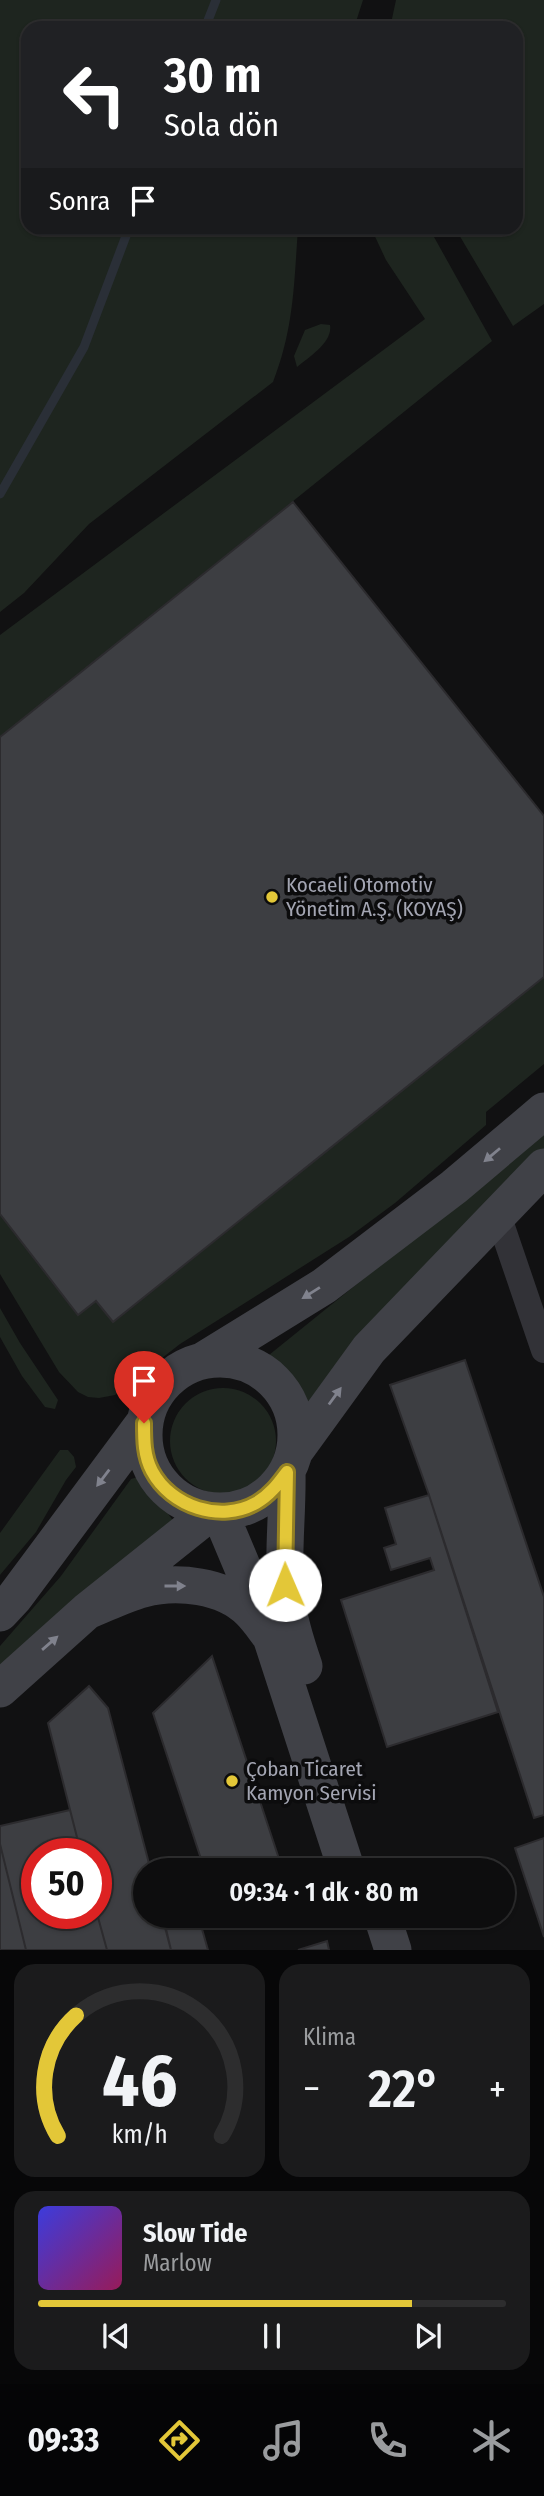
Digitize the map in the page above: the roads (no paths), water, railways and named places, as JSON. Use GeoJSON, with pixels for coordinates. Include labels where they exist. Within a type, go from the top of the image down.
{"type":"FeatureCollection","features":[{"type":"Feature","properties":{"kind":"main road"},"geometry":{"type":"LineString","coordinates":[[544,1111],[454,1187],[324,1286],[204,1360],[183,1368],[164,1382],[151,1401],[144,1423],[144,1448],[152,1471],[167,1491],[188,1505],[215,1511],[234,1511],[255,1504],[273,1491],[369,1349],[544,1167]]}},
{"type":"Feature","properties":{"kind":"main road"},"geometry":{"type":"LineString","coordinates":[[204,1360],[230,1359],[254,1366],[274,1381],[289,1401],[296,1426],[291,1462],[285,1570],[291,1627],[364,1858]]}},
{"type":"Feature","properties":{"kind":"main road"},"geometry":{"type":"LineString","coordinates":[[0,1613],[144,1423]]}},
{"type":"Feature","properties":{"kind":"main road"},"geometry":{"type":"LineString","coordinates":[[0,1689],[87,1611],[215,1511]]}},
{"type":"Feature","properties":{"kind":"main road"},"geometry":{"type":"LineString","coordinates":[[215,1511],[271,1637],[342,1858]]}},
{"type":"Feature","properties":{"kind":"main road"},"geometry":{"type":"LineString","coordinates":[[87,1611],[142,1589],[169,1585],[191,1586],[217,1591],[234,1599],[250,1611],[271,1637]]}},
{"type":"Feature","properties":{"kind":"main road"},"geometry":{"type":"LineString","coordinates":[[364,1928],[370,1950]]}},
{"type":"Feature","properties":{"kind":"main road"},"geometry":{"type":"LineString","coordinates":[[386,1928],[393,1950]]}},
{"type":"Feature","properties":{"kind":"street"},"geometry":{"type":"LineString","coordinates":[[498,1214],[544,1350]]}},
{"type":"Feature","properties":{"kind":"waterway"},"geometry":{"type":"LineString","coordinates":[[208,21],[216,0]]}},
{"type":"Feature","properties":{"kind":"waterway"},"geometry":{"type":"LineString","coordinates":[[0,494],[84,347],[126,235]]}},
{"type":"Feature","properties":{"kind":"place","name":"Kocaeli Otomotiv Yönetim A.Ş. (KOYAŞ)"},"geometry":{"type":"Point","coordinates":[272,897]}},
{"type":"Feature","properties":{"kind":"place","name":"Çoban Ticaret Kamyon Servisi"},"geometry":{"type":"Point","coordinates":[232,1781]}}]}
